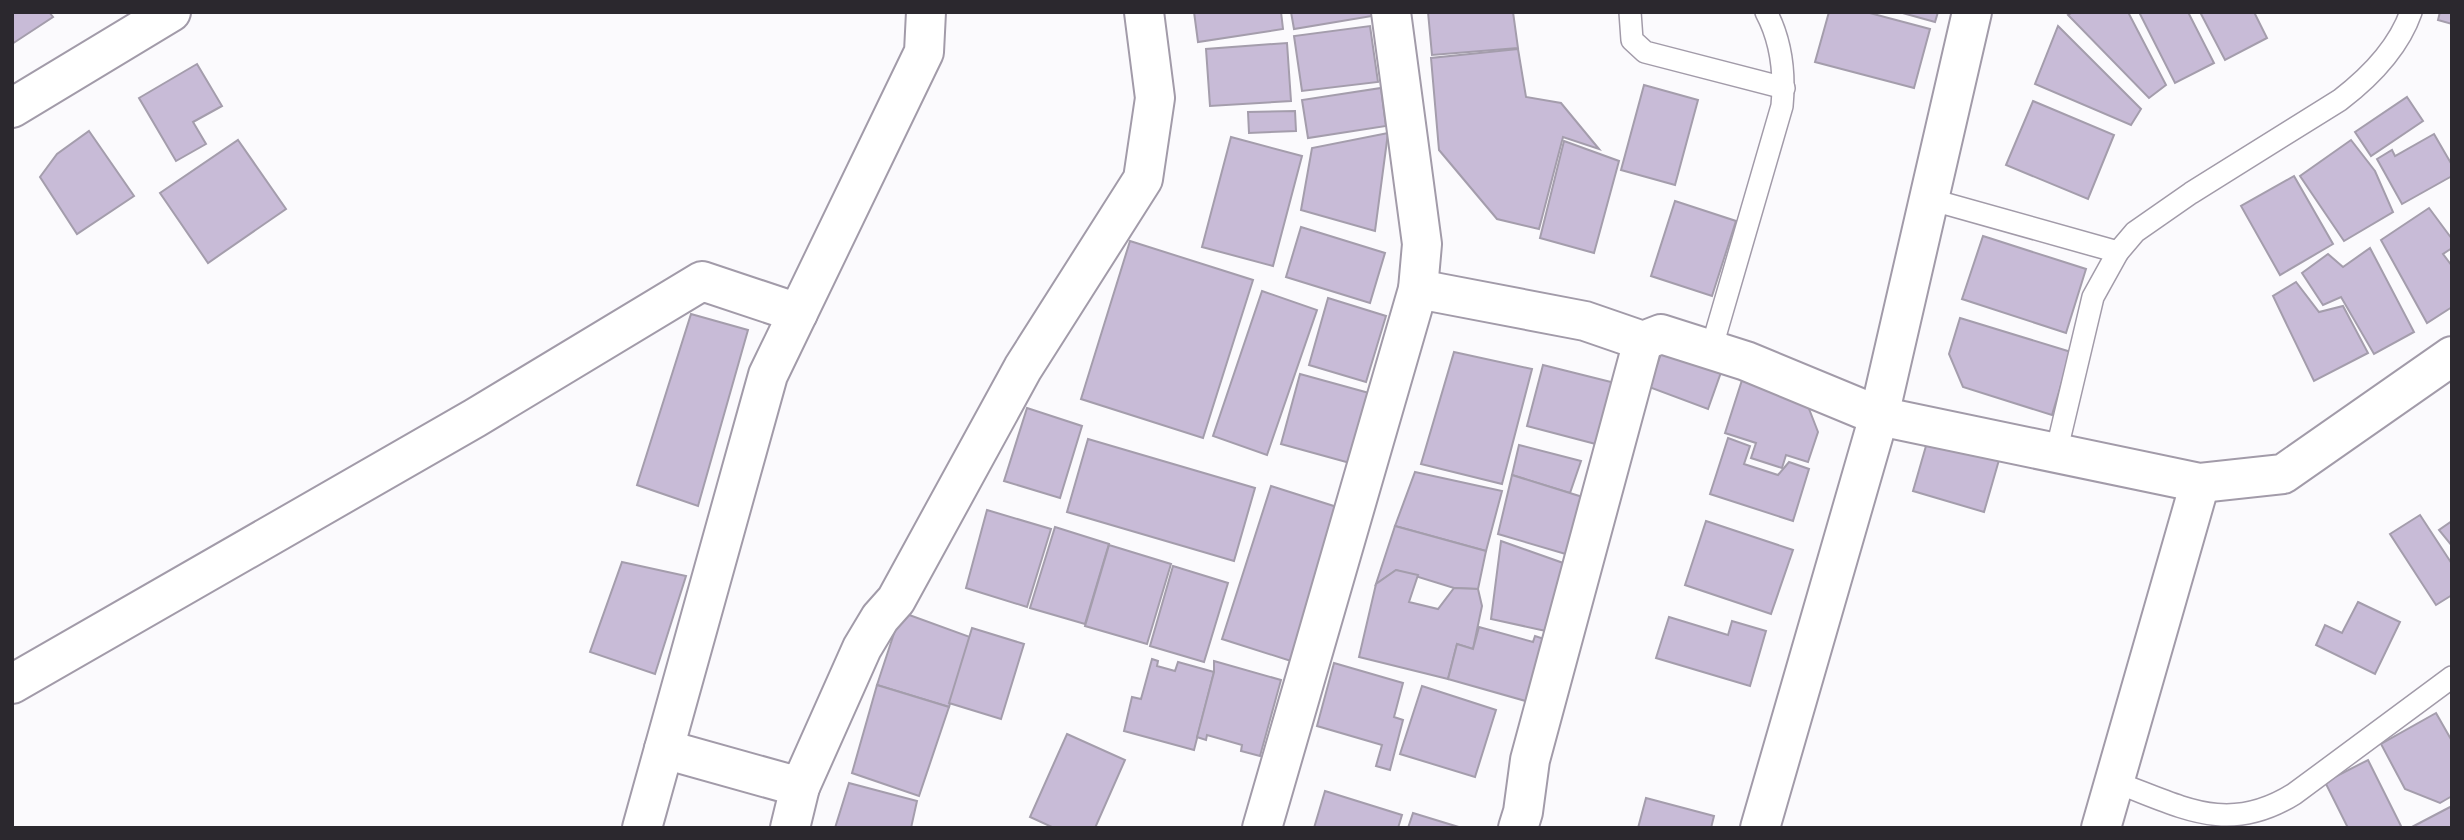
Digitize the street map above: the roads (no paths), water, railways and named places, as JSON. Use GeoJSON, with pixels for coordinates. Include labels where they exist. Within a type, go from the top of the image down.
{"type":"FeatureCollection","features":[{"type":"Feature","properties":{"kind":"street"},"geometry":{"type":"LineString","coordinates":[[12,108],[171,12]]}},
{"type":"Feature","properties":{"kind":"street"},"geometry":{"type":"LineString","coordinates":[[642,828],[768,375],[924,52],[926,12]]}},
{"type":"Feature","properties":{"kind":"street"},"geometry":{"type":"LineString","coordinates":[[790,828],[800,788],[868,638],[880,618],[896,600],[1023,368],[1143,179],[1156,98],[1144,12]]}},
{"type":"Feature","properties":{"kind":"street"},"geometry":{"type":"LineString","coordinates":[[1262,828],[1418,289],[1422,244],[1391,12]]}},
{"type":"Feature","properties":{"kind":"street"},"geometry":{"type":"LineString","coordinates":[[1760,828],[1880,416],[1972,12]]}},
{"type":"Feature","properties":{"kind":"street"},"geometry":{"type":"LineString","coordinates":[[12,684],[475,418],[702,281],[798,313]]}},
{"type":"Feature","properties":{"kind":"street"},"geometry":{"type":"LineString","coordinates":[[1418,289],[1585,321],[1643,341],[1661,334],[1746,361],[1880,416],[2200,483],[2283,474],[2452,356]]}},
{"type":"Feature","properties":{"kind":"street"},"geometry":{"type":"LineString","coordinates":[[1518,828],[1523,812],[1530,760],[1643,341]]}},
{"type":"Feature","properties":{"kind":"street"},"geometry":{"type":"LineString","coordinates":[[2101,828],[2200,483]]}},
{"type":"Feature","properties":{"kind":"street"},"geometry":{"type":"LineString","coordinates":[[664,749],[800,788]]}},
{"type":"Feature","properties":{"kind":"lane"},"geometry":{"type":"LineString","coordinates":[[1630,12],[1632,40],[1645,52],[1784,88]]}},
{"type":"Feature","properties":{"kind":"lane"},"geometry":{"type":"LineString","coordinates":[[1711,350],[1782,107],[1784,70],[1779,45],[1766,12]]}},
{"type":"Feature","properties":{"kind":"lane"},"geometry":{"type":"LineString","coordinates":[[2056,453],[2093,298],[2118,252],[2135,232],[2146,224],[2361,84],[2395,45],[2411,12]]}},
{"type":"Feature","properties":{"kind":"lane"},"geometry":{"type":"LineString","coordinates":[[1929,199],[2118,252]]}},
{"type":"Feature","properties":{"kind":"lane"},"geometry":{"type":"LineString","coordinates":[[2115,782],[2213,815],[2257,813],[2276,806],[2294,794],[2452,677]]}}]}
